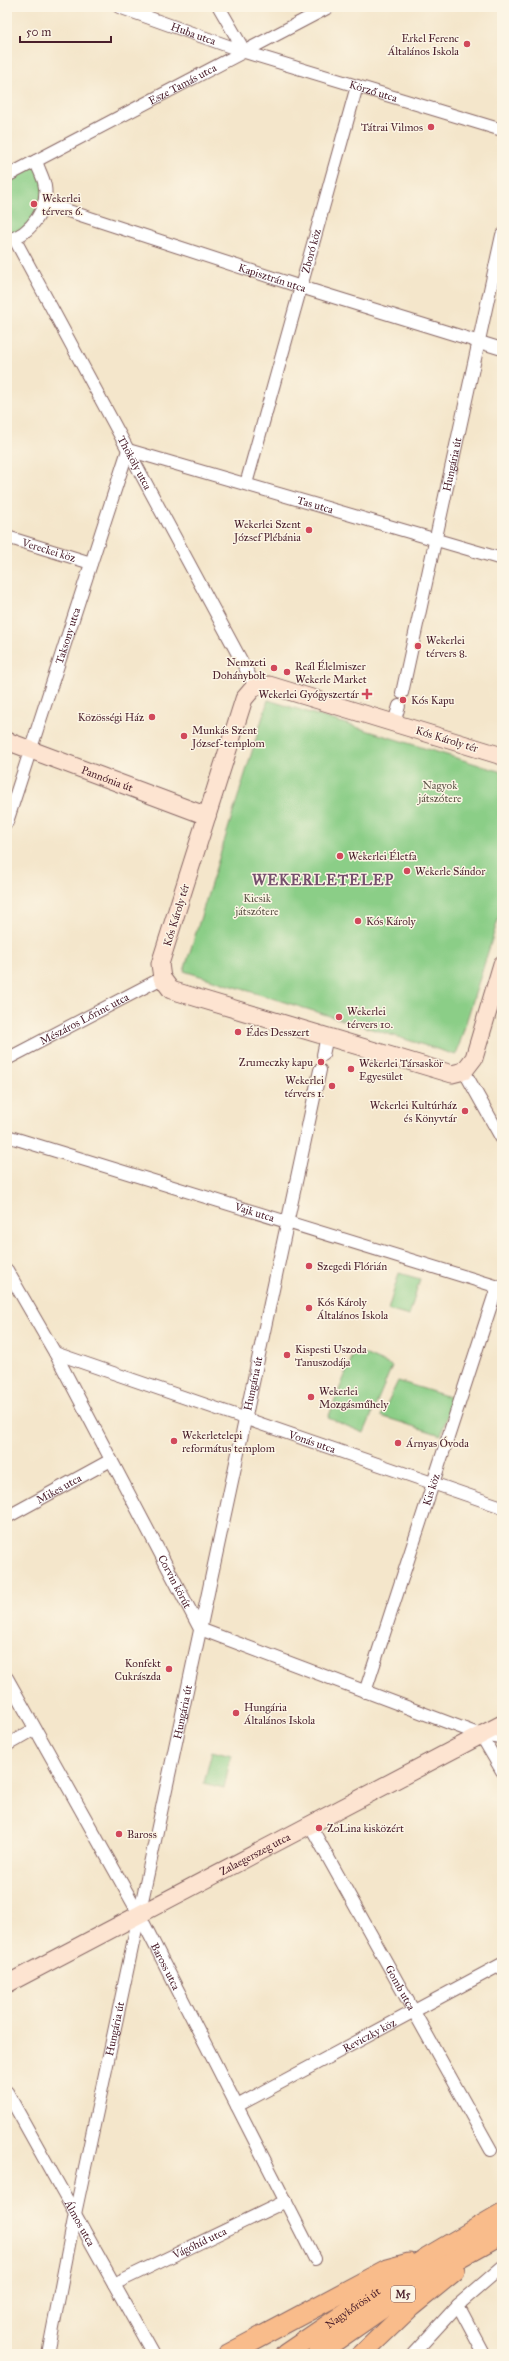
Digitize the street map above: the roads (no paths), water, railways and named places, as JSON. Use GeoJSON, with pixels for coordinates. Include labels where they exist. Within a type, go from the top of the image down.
{"type":"FeatureCollection","features":[{"type":"Feature","properties":{"kind":"main road","name":"Nagykőrösi út"},"geometry":{"type":"LineString","coordinates":[[285,2354],[427,2257],[502,2213]]}},
{"type":"Feature","properties":{"kind":"main road","name":"Nagykőrösi út"},"geometry":{"type":"LineString","coordinates":[[317,2354],[441,2268],[497,2236]]}},
{"type":"Feature","properties":{"kind":"main road"},"geometry":{"type":"LineString","coordinates":[[362,2354],[410,2307],[497,2236]]}},
{"type":"Feature","properties":{"kind":"main road"},"geometry":{"type":"LineString","coordinates":[[228,2354],[387,2269],[427,2257]]}},
{"type":"Feature","properties":{"kind":"street","name":"Huba utca"},"geometry":{"type":"LineString","coordinates":[[119,7],[245,52]]}},
{"type":"Feature","properties":{"kind":"street"},"geometry":{"type":"LineString","coordinates":[[219,7],[245,52]]}},
{"type":"Feature","properties":{"kind":"street","name":"Esze Tamás utca"},"geometry":{"type":"LineString","coordinates":[[7,176],[329,7]]}},
{"type":"Feature","properties":{"kind":"street","name":"Körző utca"},"geometry":{"type":"LineString","coordinates":[[245,52],[502,130]]}},
{"type":"Feature","properties":{"kind":"street","name":"Zboró köz"},"geometry":{"type":"LineString","coordinates":[[246,484],[356,86]]}},
{"type":"Feature","properties":{"kind":"street"},"geometry":{"type":"LineString","coordinates":[[11,239],[33,224],[44,203],[45,183],[36,161]]}},
{"type":"Feature","properties":{"kind":"street","name":"Kapisztrán utca"},"geometry":{"type":"LineString","coordinates":[[44,203],[301,287],[502,349]]}},
{"type":"Feature","properties":{"kind":"street","name":"Hungária út"},"geometry":{"type":"LineString","coordinates":[[402,693],[502,235]]}},
{"type":"Feature","properties":{"kind":"street","name":"Thököly utca"},"geometry":{"type":"LineString","coordinates":[[11,239],[128,450],[255,686]]}},
{"type":"Feature","properties":{"kind":"street","name":"Tas utca"},"geometry":{"type":"LineString","coordinates":[[128,450],[502,559]]}},
{"type":"Feature","properties":{"kind":"street","name":"Taksony utca"},"geometry":{"type":"LineString","coordinates":[[7,822],[128,450]]}},
{"type":"Feature","properties":{"kind":"street","name":"Vereckei köz"},"geometry":{"type":"LineString","coordinates":[[7,537],[91,563]]}},
{"type":"Feature","properties":{"kind":"street","name":"Kós Károly tér"},"geometry":{"type":"LineString","coordinates":[[162,978],[160,964],[206,816],[244,699],[255,686],[269,685],[502,756]]}},
{"type":"Feature","properties":{"kind":"street"},"geometry":{"type":"LineString","coordinates":[[394,723],[399,706]]}},
{"type":"Feature","properties":{"kind":"street","name":"Pannónia út"},"geometry":{"type":"LineString","coordinates":[[7,741],[206,816]]}},
{"type":"Feature","properties":{"kind":"street"},"geometry":{"type":"LineString","coordinates":[[162,978],[171,990],[452,1074],[464,1071],[474,1058],[502,964]]}},
{"type":"Feature","properties":{"kind":"street","name":"Mészáros Lőrinc utca"},"geometry":{"type":"LineString","coordinates":[[7,1059],[162,978]]}},
{"type":"Feature","properties":{"kind":"street"},"geometry":{"type":"LineString","coordinates":[[323,1055],[328,1036]]}},
{"type":"Feature","properties":{"kind":"street","name":"Hungária út"},"geometry":{"type":"LineString","coordinates":[[48,2354],[75,2214],[320,1070]]}},
{"type":"Feature","properties":{"kind":"street"},"geometry":{"type":"LineString","coordinates":[[464,1071],[502,1139]]}},
{"type":"Feature","properties":{"kind":"street","name":"Vajk utca"},"geometry":{"type":"LineString","coordinates":[[7,1136],[500,1288]]}},
{"type":"Feature","properties":{"kind":"street","name":"Corvin körút"},"geometry":{"type":"LineString","coordinates":[[7,1270],[55,1353],[200,1629]]}},
{"type":"Feature","properties":{"kind":"street","name":"Kis köz"},"geometry":{"type":"LineString","coordinates":[[365,1692],[433,1483],[500,1288]]}},
{"type":"Feature","properties":{"kind":"street","name":"Vonás utca"},"geometry":{"type":"LineString","coordinates":[[55,1353],[502,1507]]}},
{"type":"Feature","properties":{"kind":"street","name":"Mikes utca"},"geometry":{"type":"LineString","coordinates":[[7,1517],[111,1460]]}},
{"type":"Feature","properties":{"kind":"street"},"geometry":{"type":"LineString","coordinates":[[200,1629],[481,1735],[502,1738]]}},
{"type":"Feature","properties":{"kind":"street","name":"Baross utca"},"geometry":{"type":"LineString","coordinates":[[7,1678],[34,1729],[139,1914],[316,2259]]}},
{"type":"Feature","properties":{"kind":"street","name":"Zalaegerszeg utca"},"geometry":{"type":"LineString","coordinates":[[7,1984],[502,1724]]}},
{"type":"Feature","properties":{"kind":"street"},"geometry":{"type":"LineString","coordinates":[[7,1745],[34,1729]]}},
{"type":"Feature","properties":{"kind":"street"},"geometry":{"type":"LineString","coordinates":[[481,1735],[502,1771]]}},
{"type":"Feature","properties":{"kind":"street","name":"Gomb utca"},"geometry":{"type":"LineString","coordinates":[[310,1825],[491,2150]]}},
{"type":"Feature","properties":{"kind":"street","name":"Reviczky köz"},"geometry":{"type":"LineString","coordinates":[[237,2106],[502,1964]]}},
{"type":"Feature","properties":{"kind":"street","name":"Álmos utca"},"geometry":{"type":"LineString","coordinates":[[7,2092],[153,2354]]}},
{"type":"Feature","properties":{"kind":"street","name":"Vágóhíd utca"},"geometry":{"type":"LineString","coordinates":[[114,2284],[286,2201]]}},
{"type":"Feature","properties":{"kind":"street"},"geometry":{"type":"LineString","coordinates":[[413,2354],[458,2306],[502,2267]]}},
{"type":"Feature","properties":{"kind":"street"},"geometry":{"type":"LineString","coordinates":[[458,2306],[484,2354]]}},
{"type":"Feature","properties":{"kind":"place","name":"Erkel Ferenc Általános Iskola"},"geometry":{"type":"Point","coordinates":[467,44]}},
{"type":"Feature","properties":{"kind":"place","name":"Tátrai Vilmos"},"geometry":{"type":"Point","coordinates":[431,127]}},
{"type":"Feature","properties":{"kind":"place","name":"Wekerlei térvers 6."},"geometry":{"type":"Point","coordinates":[34,204]}},
{"type":"Feature","properties":{"kind":"place","name":"Wekerlei Szent József Plébánia"},"geometry":{"type":"Point","coordinates":[309,530]}},
{"type":"Feature","properties":{"kind":"place","name":"Wekerlei térvers 8."},"geometry":{"type":"Point","coordinates":[418,646]}},
{"type":"Feature","properties":{"kind":"place","name":"Nemzeti Dohánybolt"},"geometry":{"type":"Point","coordinates":[274,668]}},
{"type":"Feature","properties":{"kind":"place","name":"Reál Élelmiszer Wekerle Market"},"geometry":{"type":"Point","coordinates":[287,672]}},
{"type":"Feature","properties":{"kind":"place","name":"Wekerlei Gyógyszertár"},"geometry":{"type":"Point","coordinates":[367,694]}},
{"type":"Feature","properties":{"kind":"place","name":"Kós Kapu"},"geometry":{"type":"Point","coordinates":[403,700]}},
{"type":"Feature","properties":{"kind":"place","name":"Közösségi Ház"},"geometry":{"type":"Point","coordinates":[152,717]}},
{"type":"Feature","properties":{"kind":"place","name":"Munkás Szent József-templom"},"geometry":{"type":"Point","coordinates":[184,736]}},
{"type":"Feature","properties":{"kind":"place","name":"Wekerlei Életfa"},"geometry":{"type":"Point","coordinates":[340,856]}},
{"type":"Feature","properties":{"kind":"place","name":"Wekerle Sándor"},"geometry":{"type":"Point","coordinates":[407,871]}},
{"type":"Feature","properties":{"kind":"place","name":"Kós Károly"},"geometry":{"type":"Point","coordinates":[358,921]}},
{"type":"Feature","properties":{"kind":"place","name":"Wekerlei térvers 10."},"geometry":{"type":"Point","coordinates":[339,1017]}},
{"type":"Feature","properties":{"kind":"place","name":"Édes Desszert"},"geometry":{"type":"Point","coordinates":[238,1032]}},
{"type":"Feature","properties":{"kind":"place","name":"Zrumeczky kapu"},"geometry":{"type":"Point","coordinates":[321,1062]}},
{"type":"Feature","properties":{"kind":"place","name":"Wekerlei Társaskör Egyesület"},"geometry":{"type":"Point","coordinates":[351,1069]}},
{"type":"Feature","properties":{"kind":"place","name":"Wekerlei térvers 1."},"geometry":{"type":"Point","coordinates":[332,1086]}},
{"type":"Feature","properties":{"kind":"place","name":"Wekerlei Kultúrház és Könyvtár"},"geometry":{"type":"Point","coordinates":[465,1111]}},
{"type":"Feature","properties":{"kind":"place","name":"Szegedi Flórián"},"geometry":{"type":"Point","coordinates":[309,1266]}},
{"type":"Feature","properties":{"kind":"place","name":"Kós Károly Általános Iskola"},"geometry":{"type":"Point","coordinates":[309,1308]}},
{"type":"Feature","properties":{"kind":"place","name":"Kispesti Uszoda Tanuszodája"},"geometry":{"type":"Point","coordinates":[287,1355]}},
{"type":"Feature","properties":{"kind":"place","name":"Wekerlei Mozgásműhely"},"geometry":{"type":"Point","coordinates":[311,1397]}},
{"type":"Feature","properties":{"kind":"place","name":"Wekerletelepi református templom"},"geometry":{"type":"Point","coordinates":[174,1441]}},
{"type":"Feature","properties":{"kind":"place","name":"Árnyas Óvoda"},"geometry":{"type":"Point","coordinates":[398,1443]}},
{"type":"Feature","properties":{"kind":"place","name":"Konfekt Cukrászda"},"geometry":{"type":"Point","coordinates":[169,1669]}},
{"type":"Feature","properties":{"kind":"place","name":"Hungária Általános Iskola"},"geometry":{"type":"Point","coordinates":[236,1713]}},
{"type":"Feature","properties":{"kind":"place","name":"ZoLina kisközért"},"geometry":{"type":"Point","coordinates":[319,1828]}},
{"type":"Feature","properties":{"kind":"place","name":"Baross"},"geometry":{"type":"Point","coordinates":[119,1834]}},
{"type":"Feature","properties":{"kind":"district","name":"WEKERLETELEP"},"geometry":{"type":"Point","coordinates":[323,880]}},
{"type":"Feature","properties":{"kind":"park label","name":"Nagyok játszótere"},"geometry":{"type":"Point","coordinates":[440,791]}},
{"type":"Feature","properties":{"kind":"park label","name":"Kicsik játszótere"},"geometry":{"type":"Point","coordinates":[257,904]}}]}
